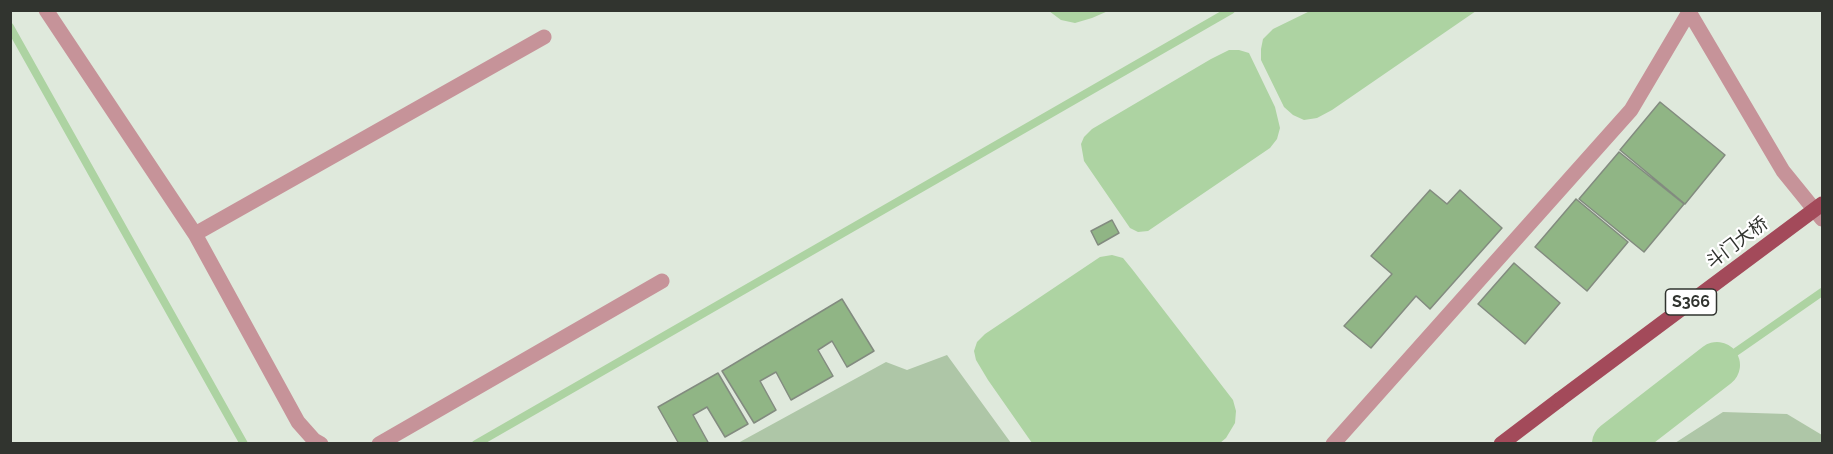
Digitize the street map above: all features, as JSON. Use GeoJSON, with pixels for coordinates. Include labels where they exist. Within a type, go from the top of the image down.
{"type":"FeatureCollection","features":[{"type":"Feature","properties":{"kind":"main road","name":"斗门大桥"},"geometry":{"type":"LineString","coordinates":[[1501,444],[1822,204]]}},
{"type":"Feature","properties":{"kind":"street"},"geometry":{"type":"LineString","coordinates":[[46,10],[195,234],[298,422],[314,440],[321,444]]}},
{"type":"Feature","properties":{"kind":"street"},"geometry":{"type":"LineString","coordinates":[[1333,444],[1631,110],[1689,11],[1783,171],[1822,219]]}},
{"type":"Feature","properties":{"kind":"street"},"geometry":{"type":"LineString","coordinates":[[195,234],[544,37]]}},
{"type":"Feature","properties":{"kind":"street"},"geometry":{"type":"LineString","coordinates":[[379,444],[662,281]]}},
{"type":"Feature","properties":{"kind":"shaded area"},"geometry":{"type":"Polygon","coordinates":[[[1312,10],[1476,11],[1332,110],[1317,118],[1304,120],[1293,115],[1284,107],[1261,60],[1261,49],[1263,39],[1273,29],[1312,10]]]}},
{"type":"Feature","properties":{"kind":"shaded area"},"geometry":{"type":"Polygon","coordinates":[[[1049,11],[1108,11],[1075,23],[1061,20],[1049,11]]]}},
{"type":"Feature","properties":{"kind":"shaded area"},"geometry":{"type":"Polygon","coordinates":[[[1229,50],[1249,53],[1275,107],[1280,128],[1277,139],[1270,148],[1148,231],[1138,232],[1130,228],[1084,161],[1081,144],[1084,137],[1092,129],[1229,50]]]}},
{"type":"Feature","properties":{"kind":"shaded area"},"geometry":{"type":"Polygon","coordinates":[[[1112,255],[1123,258],[1233,400],[1236,411],[1235,423],[1220,443],[1032,443],[976,360],[974,351],[977,342],[985,334],[1100,257],[1112,255]]]}},
{"type":"Feature","properties":{"kind":"shaded area"},"geometry":{"type":"Polygon","coordinates":[[[947,355],[1011,443],[738,443],[886,362],[907,370],[947,355]]]}},
{"type":"Feature","properties":{"kind":"shaded area"},"geometry":{"type":"Polygon","coordinates":[[[1723,412],[1787,414],[1822,435],[1822,443],[1675,443],[1723,412]]]}},
{"type":"Feature","properties":{"kind":"building"},"geometry":{"type":"Polygon","coordinates":[[[1660,102],[1725,155],[1685,204],[1620,150],[1660,102]]]}},
{"type":"Feature","properties":{"kind":"building"},"geometry":{"type":"Polygon","coordinates":[[[1619,152],[1684,204],[1644,252],[1579,199],[1619,152]]]}},
{"type":"Feature","properties":{"kind":"building"},"geometry":{"type":"Polygon","coordinates":[[[1430,190],[1447,204],[1460,190],[1502,228],[1430,309],[1416,296],[1371,348],[1344,326],[1392,274],[1371,256],[1430,190]]]}},
{"type":"Feature","properties":{"kind":"building"},"geometry":{"type":"Polygon","coordinates":[[[1576,199],[1628,242],[1587,291],[1535,247],[1576,199]]]}},
{"type":"Feature","properties":{"kind":"building"},"geometry":{"type":"Polygon","coordinates":[[[1112,220],[1119,233],[1098,245],[1091,231],[1112,220]]]}},
{"type":"Feature","properties":{"kind":"building"},"geometry":{"type":"Polygon","coordinates":[[[1514,263],[1560,303],[1525,344],[1478,304],[1514,263]]]}},
{"type":"Feature","properties":{"kind":"building"},"geometry":{"type":"Polygon","coordinates":[[[842,299],[874,351],[847,367],[832,341],[818,350],[833,376],[791,400],[776,372],[760,381],[776,410],[754,423],[722,371],[842,299]]]}},
{"type":"Feature","properties":{"kind":"building"},"geometry":{"type":"Polygon","coordinates":[[[718,373],[748,424],[725,437],[707,407],[693,415],[709,444],[679,444],[658,407],[718,373]]]}},
{"type":"Feature","properties":{"kind":"waterway"},"geometry":{"type":"LineString","coordinates":[[476,444],[1231,10]]}},
{"type":"Feature","properties":{"kind":"waterway"},"geometry":{"type":"LineString","coordinates":[[10,27],[244,444]]}},
{"type":"Feature","properties":{"kind":"waterway"},"geometry":{"type":"LineString","coordinates":[[1717,365],[1822,292]]}},
{"type":"Feature","properties":{"kind":"waterway"},"geometry":{"type":"LineString","coordinates":[[1615,444],[1717,365]]}}]}
